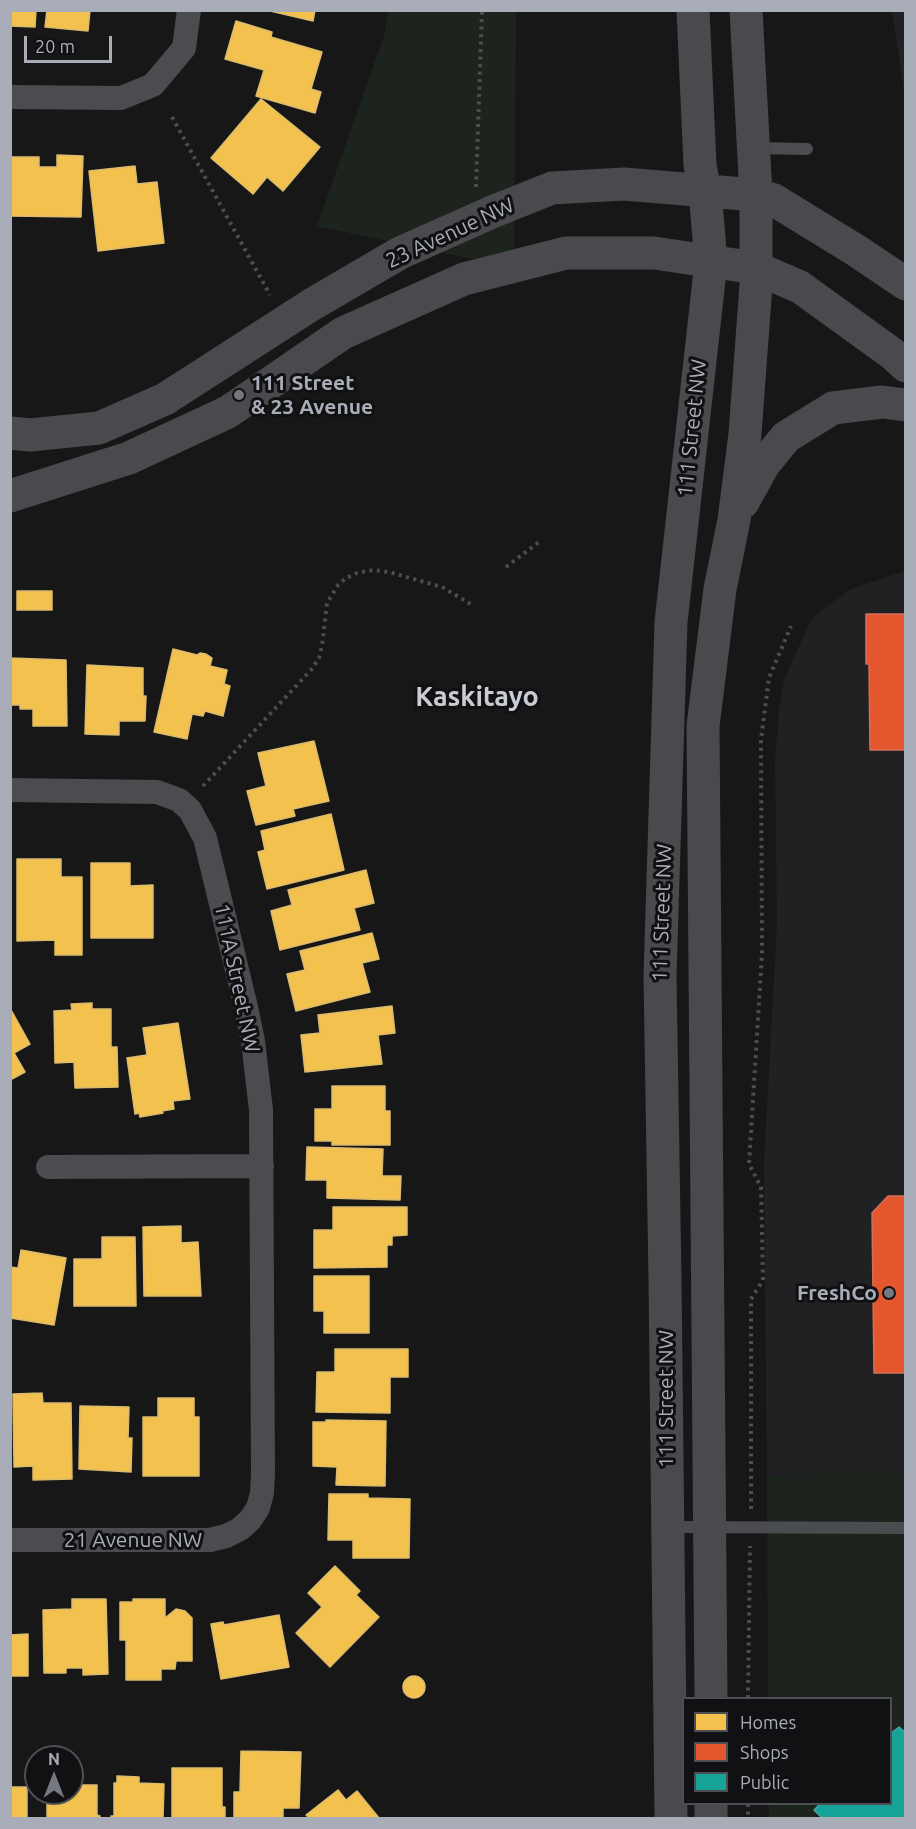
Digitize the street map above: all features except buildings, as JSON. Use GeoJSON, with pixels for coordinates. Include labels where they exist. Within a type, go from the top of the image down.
{"type":"FeatureCollection","features":[{"type":"Feature","properties":{"kind":"main road","name":"111 Street NW"},"geometry":{"type":"LineString","coordinates":[[671,1818],[660,975],[671,634],[711,262],[705,191],[700,165],[693,10]]}},
{"type":"Feature","properties":{"kind":"main road","name":"111 Street NW"},"geometry":{"type":"LineString","coordinates":[[711,1697],[704,726],[720,589],[734,520],[746,434],[756,268],[756,195],[746,10]]}},
{"type":"Feature","properties":{"kind":"main road","name":"23 Avenue NW"},"geometry":{"type":"LineString","coordinates":[[10,433],[30,435],[99,428],[165,399],[311,305],[400,253],[552,188],[624,184],[756,195],[774,200],[906,284]]}},
{"type":"Feature","properties":{"kind":"main road"},"geometry":{"type":"LineString","coordinates":[[10,496],[129,458],[228,412],[343,333],[464,279],[566,253],[654,253],[756,268],[800,287],[906,366]]}},
{"type":"Feature","properties":{"kind":"main road"},"geometry":{"type":"LineString","coordinates":[[734,520],[764,464],[786,437],[833,408],[882,402],[906,405]]}},
{"type":"Feature","properties":{"kind":"street"},"geometry":{"type":"LineString","coordinates":[[10,97],[121,98],[153,85],[184,48],[189,10]]}},
{"type":"Feature","properties":{"kind":"street"},"geometry":{"type":"LineString","coordinates":[[10,790],[143,791],[157,792],[179,800]]}},
{"type":"Feature","properties":{"kind":"street","name":"111A Street NW"},"geometry":{"type":"LineString","coordinates":[[179,800],[190,810],[205,838],[239,972],[253,1041],[261,1110],[263,1473],[262,1493],[258,1508],[250,1520]]}},
{"type":"Feature","properties":{"kind":"street"},"geometry":{"type":"LineString","coordinates":[[48,1167],[262,1166]]}},
{"type":"Feature","properties":{"kind":"street","name":"21 Avenue NW"},"geometry":{"type":"LineString","coordinates":[[10,1540],[210,1540],[226,1536],[240,1529],[250,1520]]}},
{"type":"Feature","properties":{"kind":"lane"},"geometry":{"type":"LineString","coordinates":[[753,148],[807,149]]}},
{"type":"Feature","properties":{"kind":"lane"},"geometry":{"type":"LineString","coordinates":[[667,1527],[906,1528]]}},
{"type":"Feature","properties":{"kind":"path"},"geometry":{"type":"LineString","coordinates":[[475,197],[482,10]]}},
{"type":"Feature","properties":{"kind":"path"},"geometry":{"type":"LineString","coordinates":[[172,117],[263,279],[273,301]]}},
{"type":"Feature","properties":{"kind":"path"},"geometry":{"type":"LineString","coordinates":[[506,567],[539,542]]}},
{"type":"Feature","properties":{"kind":"path"},"geometry":{"type":"LineString","coordinates":[[179,800],[203,786],[311,670],[319,658],[322,646],[327,603],[338,585],[346,578],[373,570],[389,572],[442,587],[474,606]]}},
{"type":"Feature","properties":{"kind":"path"},"geometry":{"type":"LineString","coordinates":[[748,1697],[751,1299],[763,1280],[761,1186],[749,1164],[762,954],[761,739],[769,678],[791,626]]}},
{"type":"Feature","properties":{"kind":"shaded area"},"geometry":{"type":"Polygon","coordinates":[[[388,11],[516,11],[514,268],[317,226],[384,36],[388,11]]]}},
{"type":"Feature","properties":{"kind":"shaded area"},"geometry":{"type":"Polygon","coordinates":[[[892,11],[905,11],[905,97],[892,11]]]}},
{"type":"Feature","properties":{"kind":"shaded area"},"geometry":{"type":"Polygon","coordinates":[[[905,571],[905,1473],[767,1475],[764,1163],[777,924],[775,760],[779,710],[784,680],[808,626],[817,614],[851,589],[905,571]]]}},
{"type":"Feature","properties":{"kind":"shaded area"},"geometry":{"type":"Polygon","coordinates":[[[905,1473],[905,1818],[769,1818],[769,1805],[892,1805],[892,1697],[768,1697],[767,1475],[905,1473]]]}},
{"type":"Feature","properties":{"kind":"place","name":"111 Street & 23 Avenue"},"geometry":{"type":"Point","coordinates":[239,395]}},
{"type":"Feature","properties":{"kind":"place","name":"FreshCo"},"geometry":{"type":"Point","coordinates":[889,1293]}},
{"type":"Feature","properties":{"kind":"district","name":"Kaskitayo"},"geometry":{"type":"Point","coordinates":[477,697]}}]}
